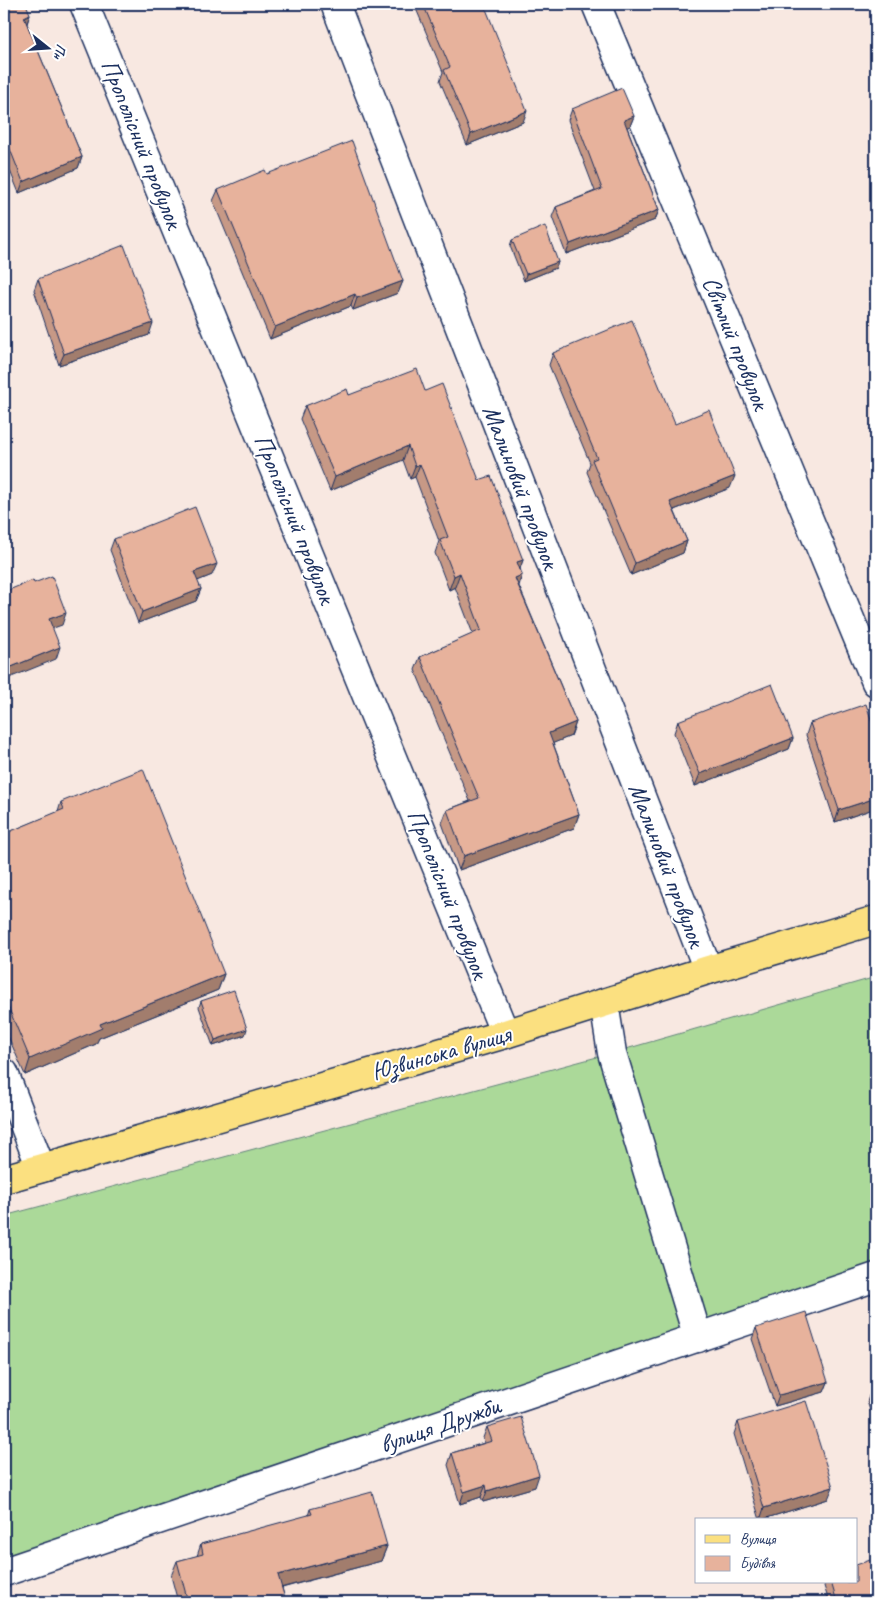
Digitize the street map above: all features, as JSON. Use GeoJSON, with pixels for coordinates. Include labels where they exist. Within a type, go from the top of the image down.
{"type":"FeatureCollection","features":[{"type":"Feature","properties":{"kind":"main road","name":"Юзвинська вулиця"},"geometry":{"type":"LineString","coordinates":[[4,1179],[505,1034],[708,970],[876,920]]}},
{"type":"Feature","properties":{"kind":"street","name":"Прополісний провулок"},"geometry":{"type":"LineString","coordinates":[[84,4],[505,1034]]}},
{"type":"Feature","properties":{"kind":"street","name":"Малиновий провулок"},"geometry":{"type":"LineString","coordinates":[[335,4],[708,970]]}},
{"type":"Feature","properties":{"kind":"street","name":"Світлий провулок"},"geometry":{"type":"LineString","coordinates":[[596,4],[876,682]]}},
{"type":"Feature","properties":{"kind":"street"},"geometry":{"type":"LineString","coordinates":[[604,1003],[612,1053],[698,1338]]}},
{"type":"Feature","properties":{"kind":"street"},"geometry":{"type":"LineString","coordinates":[[4,1073],[41,1168]]}},
{"type":"Feature","properties":{"kind":"street","name":"вулиця Дружби"},"geometry":{"type":"LineString","coordinates":[[4,1572],[876,1278]]}},
{"type":"Feature","properties":{"kind":"green space"},"geometry":{"type":"Polygon","coordinates":[[[876,977],[876,1277],[4,1572],[4,1216],[612,1053],[876,977]]]}},
{"type":"Feature","properties":{"kind":"building"},"geometry":{"type":"Polygon","coordinates":[[[4,4],[26,4],[30,14],[24,17],[82,157],[23,182],[4,134],[4,4]]]}},
{"type":"Feature","properties":{"kind":"building"},"geometry":{"type":"Polygon","coordinates":[[[423,4],[484,4],[527,111],[471,134],[444,70],[450,67],[423,4]]]}},
{"type":"Feature","properties":{"kind":"building"},"geometry":{"type":"Polygon","coordinates":[[[622,88],[634,116],[624,120],[659,210],[570,244],[556,207],[602,189],[572,109],[622,88]]]}},
{"type":"Feature","properties":{"kind":"building"},"geometry":{"type":"Polygon","coordinates":[[[352,141],[403,281],[357,298],[355,294],[275,327],[218,190],[265,170],[267,174],[352,141]]]}},
{"type":"Feature","properties":{"kind":"building"},"geometry":{"type":"Polygon","coordinates":[[[545,226],[558,262],[526,274],[512,240],[545,226]]]}},
{"type":"Feature","properties":{"kind":"building"},"geometry":{"type":"Polygon","coordinates":[[[124,245],[153,323],[64,354],[38,279],[124,245]]]}},
{"type":"Feature","properties":{"kind":"building"},"geometry":{"type":"Polygon","coordinates":[[[632,320],[675,424],[709,410],[735,476],[670,502],[687,541],[635,563],[592,460],[597,458],[553,353],[632,320]]]}},
{"type":"Feature","properties":{"kind":"building"},"geometry":{"type":"Polygon","coordinates":[[[417,369],[425,391],[442,384],[479,480],[491,476],[523,560],[517,562],[522,575],[515,578],[576,722],[549,733],[579,814],[464,856],[447,810],[479,798],[420,657],[481,630],[460,573],[454,576],[440,540],[448,537],[420,464],[415,466],[408,446],[335,477],[305,406],[347,389],[349,395],[417,369]]]}},
{"type":"Feature","properties":{"kind":"building"},"geometry":{"type":"Polygon","coordinates":[[[195,507],[217,564],[194,572],[201,589],[142,612],[114,539],[195,507]]]}},
{"type":"Feature","properties":{"kind":"building"},"geometry":{"type":"Polygon","coordinates":[[[52,576],[66,613],[49,619],[60,647],[4,670],[4,592],[33,580],[34,583],[52,576]]]}},
{"type":"Feature","properties":{"kind":"building"},"geometry":{"type":"Polygon","coordinates":[[[772,684],[793,738],[700,774],[678,721],[772,684]]]}},
{"type":"Feature","properties":{"kind":"building"},"geometry":{"type":"Polygon","coordinates":[[[866,704],[876,734],[876,798],[839,810],[810,723],[866,704]]]}},
{"type":"Feature","properties":{"kind":"building"},"geometry":{"type":"Polygon","coordinates":[[[143,769],[224,974],[100,1024],[102,1028],[30,1059],[4,997],[4,834],[64,809],[61,802],[143,769]]]}},
{"type":"Feature","properties":{"kind":"building"},"geometry":{"type":"Polygon","coordinates":[[[234,990],[247,1029],[215,1040],[201,1001],[234,990]]]}},
{"type":"Feature","properties":{"kind":"building"},"geometry":{"type":"Polygon","coordinates":[[[806,1312],[828,1382],[779,1395],[756,1328],[806,1312]]]}},
{"type":"Feature","properties":{"kind":"building"},"geometry":{"type":"Polygon","coordinates":[[[876,1388],[876,1403],[871,1390],[876,1388]]]}},
{"type":"Feature","properties":{"kind":"building"},"geometry":{"type":"Polygon","coordinates":[[[806,1401],[833,1487],[764,1508],[738,1422],[806,1401]]]}},
{"type":"Feature","properties":{"kind":"building"},"geometry":{"type":"Polygon","coordinates":[[[521,1417],[539,1475],[487,1491],[486,1485],[464,1492],[452,1453],[492,1441],[487,1427],[521,1417]]]}},
{"type":"Feature","properties":{"kind":"building"},"geometry":{"type":"Polygon","coordinates":[[[372,1492],[387,1546],[278,1575],[286,1602],[188,1602],[177,1561],[203,1554],[201,1544],[312,1514],[310,1509],[372,1492]]]}},
{"type":"Feature","properties":{"kind":"building"},"geometry":{"type":"Polygon","coordinates":[[[876,1558],[876,1602],[837,1602],[832,1584],[858,1584],[858,1564],[876,1558]]]}}]}
